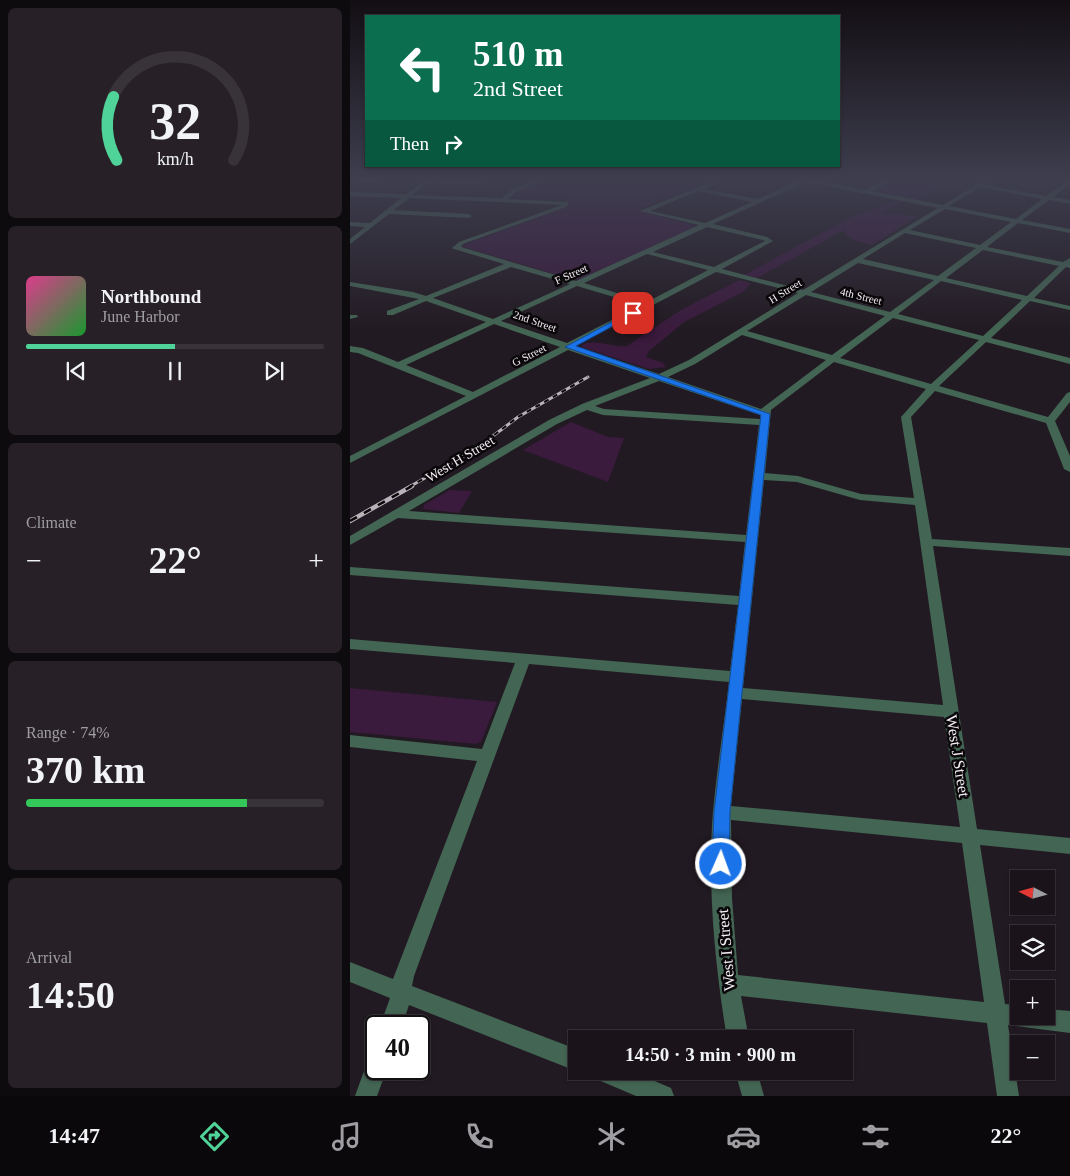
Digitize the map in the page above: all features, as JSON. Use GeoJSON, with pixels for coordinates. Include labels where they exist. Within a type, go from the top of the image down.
{"type":"FeatureCollection","features":[{"type":"Feature","properties":{"kind":"street"},"geometry":{"type":"LineString","coordinates":[[350,242],[365,230]]}},
{"type":"Feature","properties":{"kind":"street"},"geometry":{"type":"LineString","coordinates":[[499,230],[457,246],[458,249],[649,305]]}},
{"type":"Feature","properties":{"kind":"street","name":"F Street"},"geometry":{"type":"LineString","coordinates":[[398,365],[695,230]]}},
{"type":"Feature","properties":{"kind":"street","name":"G Street"},"geometry":{"type":"LineString","coordinates":[[350,460],[770,241],[765,238],[729,230]]}},
{"type":"Feature","properties":{"kind":"street"},"geometry":{"type":"LineString","coordinates":[[586,406],[603,412],[765,418],[768,406],[1004,230]]}},
{"type":"Feature","properties":{"kind":"street"},"geometry":{"type":"LineString","coordinates":[[903,231],[980,248],[1068,264]]}},
{"type":"Feature","properties":{"kind":"street","name":"H Street"},"geometry":{"type":"LineString","coordinates":[[586,406],[661,377],[692,362],[903,231]]}},
{"type":"Feature","properties":{"kind":"street","name":"4th Street"},"geometry":{"type":"LineString","coordinates":[[646,252],[1070,361]]}},
{"type":"Feature","properties":{"kind":"street"},"geometry":{"type":"LineString","coordinates":[[856,260],[1070,308]]}},
{"type":"Feature","properties":{"kind":"street"},"geometry":{"type":"LineString","coordinates":[[390,313],[511,264]]}},
{"type":"Feature","properties":{"kind":"street"},"geometry":{"type":"LineString","coordinates":[[932,387],[1068,264]]}},
{"type":"Feature","properties":{"kind":"street","name":"2nd Street"},"geometry":{"type":"LineString","coordinates":[[350,284],[390,288],[427,298],[661,377],[765,418]]}},
{"type":"Feature","properties":{"kind":"street"},"geometry":{"type":"LineString","coordinates":[[740,332],[1050,421]]}},
{"type":"Feature","properties":{"kind":"street"},"geometry":{"type":"LineString","coordinates":[[355,349],[475,396]]}},
{"type":"Feature","properties":{"kind":"street","name":"West J Street"},"geometry":{"type":"LineString","coordinates":[[932,387],[906,417],[1008,1096]]}},
{"type":"Feature","properties":{"kind":"street"},"geometry":{"type":"LineString","coordinates":[[1050,421],[1070,395]]}},
{"type":"Feature","properties":{"kind":"street","name":"West H Street"},"geometry":{"type":"LineString","coordinates":[[350,542],[586,406]]}},
{"type":"Feature","properties":{"kind":"street","name":"West I Street"},"geometry":{"type":"LineString","coordinates":[[736,1030],[728,984],[720,878],[722,812],[765,418]]}},
{"type":"Feature","properties":{"kind":"street"},"geometry":{"type":"LineString","coordinates":[[1050,421],[1070,469]]}},
{"type":"Feature","properties":{"kind":"street"},"geometry":{"type":"LineString","coordinates":[[759,476],[798,479],[860,497],[920,502]]}},
{"type":"Feature","properties":{"kind":"street"},"geometry":{"type":"LineString","coordinates":[[397,514],[753,539]]}},
{"type":"Feature","properties":{"kind":"street"},"geometry":{"type":"LineString","coordinates":[[926,542],[1070,552]]}},
{"type":"Feature","properties":{"kind":"street"},"geometry":{"type":"LineString","coordinates":[[350,570],[746,601]]}},
{"type":"Feature","properties":{"kind":"street"},"geometry":{"type":"LineString","coordinates":[[350,644],[738,677]]}},
{"type":"Feature","properties":{"kind":"street"},"geometry":{"type":"LineString","coordinates":[[395,1015],[404,976],[524,660]]}},
{"type":"Feature","properties":{"kind":"street"},"geometry":{"type":"LineString","coordinates":[[736,693],[951,712]]}},
{"type":"Feature","properties":{"kind":"street"},"geometry":{"type":"LineString","coordinates":[[351,744],[488,756]]}},
{"type":"Feature","properties":{"kind":"street"},"geometry":{"type":"LineString","coordinates":[[722,812],[1070,846]]}},
{"type":"Feature","properties":{"kind":"street"},"geometry":{"type":"LineString","coordinates":[[350,972],[568,1057]]}},
{"type":"Feature","properties":{"kind":"street"},"geometry":{"type":"LineString","coordinates":[[728,984],[1010,1015]]}},
{"type":"Feature","properties":{"kind":"street"},"geometry":{"type":"LineString","coordinates":[[1055,1020],[1070,1022]]}},
{"type":"Feature","properties":{"kind":"street"},"geometry":{"type":"LineString","coordinates":[[366,1096],[372,1080]]}},
{"type":"Feature","properties":{"kind":"street"},"geometry":{"type":"LineString","coordinates":[[625,1080],[663,1096]]}},
{"type":"Feature","properties":{"kind":"street"},"geometry":{"type":"LineString","coordinates":[[749,1080],[753,1096]]}},
{"type":"Feature","properties":{"kind":"shaded area"},"geometry":{"type":"Polygon","coordinates":[[[503,230],[688,230],[580,279],[571,279],[461,246],[503,230]]]}},
{"type":"Feature","properties":{"kind":"shaded area"},"geometry":{"type":"Polygon","coordinates":[[[827,230],[844,230],[757,278],[744,275],[827,230]]]}},
{"type":"Feature","properties":{"kind":"shaded area"},"geometry":{"type":"Polygon","coordinates":[[[844,230],[896,230],[872,245],[859,242],[846,234],[844,230]]]}},
{"type":"Feature","properties":{"kind":"shaded area"},"geometry":{"type":"Polygon","coordinates":[[[739,280],[751,283],[743,292],[684,322],[648,352],[646,357],[663,363],[666,367],[649,369],[582,347],[582,345],[593,342],[627,346],[681,310],[739,280]]]}},
{"type":"Feature","properties":{"kind":"shaded area"},"geometry":{"type":"Polygon","coordinates":[[[571,422],[608,437],[624,438],[608,482],[523,450],[571,422]]]}},
{"type":"Feature","properties":{"kind":"shaded area"},"geometry":{"type":"Polygon","coordinates":[[[450,490],[472,491],[459,513],[423,509],[424,505],[450,490]]]}},
{"type":"Feature","properties":{"kind":"shaded area"},"geometry":{"type":"Polygon","coordinates":[[[350,688],[497,702],[481,742],[476,744],[350,732],[350,688]]]}},
{"type":"Feature","properties":{"kind":"railway"},"geometry":{"type":"LineString","coordinates":[[409,487],[473,451],[518,417],[588,377]]}},
{"type":"Feature","properties":{"kind":"railway"},"geometry":{"type":"LineString","coordinates":[[350,521],[412,486]]}},
{"type":"Feature","properties":{"kind":"route"},"geometry":{"type":"LineString","coordinates":[[633,313],[569,347],[766,414],[722,812],[721,864]]}}]}
